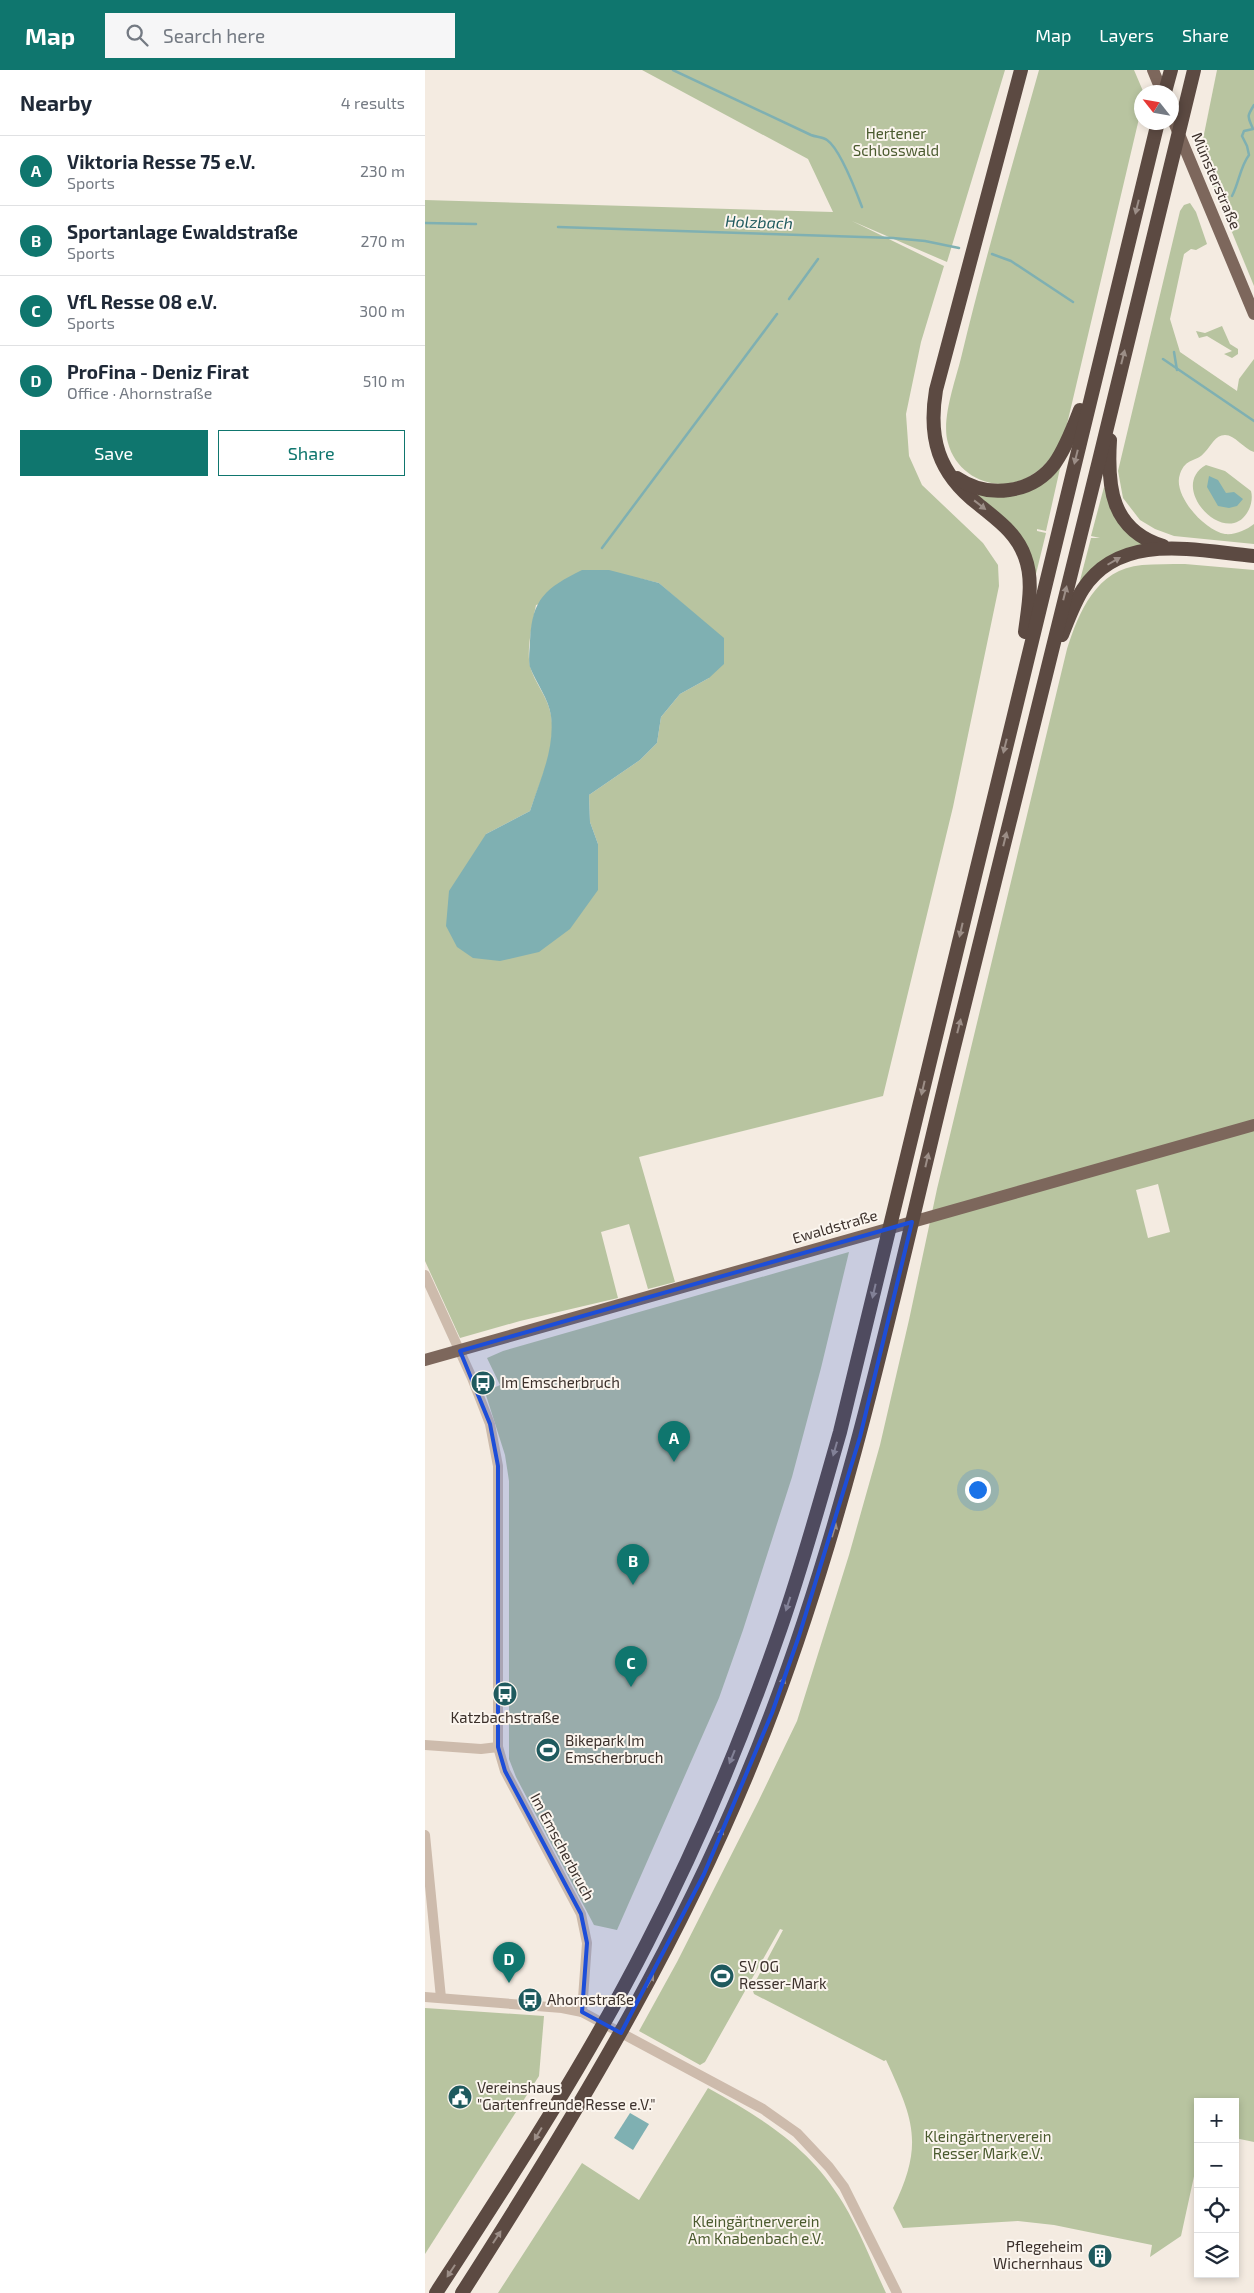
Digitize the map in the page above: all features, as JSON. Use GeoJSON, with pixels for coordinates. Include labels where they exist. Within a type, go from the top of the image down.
{"type":"FeatureCollection","features":[{"type":"Feature","properties":{"kind":"highway"},"geometry":{"type":"LineString","coordinates":[[1017,698],[1030,585],[1026,558],[1020,545],[1006,526],[966,494],[947,470],[933,433],[932,420],[936,390],[1021,70]]}},
{"type":"Feature","properties":{"kind":"highway"},"geometry":{"type":"LineString","coordinates":[[1166,85],[1171,70]]}},
{"type":"Feature","properties":{"kind":"highway"},"geometry":{"type":"LineString","coordinates":[[462,2293],[538,2173],[617,2042],[665,1954],[703,1874],[772,1713],[830,1544],[861,1437],[915,1208],[1194,70]]}},
{"type":"Feature","properties":{"kind":"highway"},"geometry":{"type":"LineString","coordinates":[[436,2293],[515,2171],[598,2032],[646,1944],[685,1866],[720,1786],[762,1680],[810,1537],[840,1432],[1156,130]]}},
{"type":"Feature","properties":{"kind":"highway"},"geometry":{"type":"LineString","coordinates":[[947,470],[965,483],[987,491],[1009,490],[1031,484],[1054,464],[1062,451],[1096,375]]}},
{"type":"Feature","properties":{"kind":"highway"},"geometry":{"type":"LineString","coordinates":[[1112,404],[1108,468],[1111,496],[1117,509],[1135,531],[1146,539],[1173,549]]}},
{"type":"Feature","properties":{"kind":"highway"},"geometry":{"type":"LineString","coordinates":[[1045,675],[1076,602],[1093,577],[1116,559],[1144,550],[1173,549],[1254,556]]}},
{"type":"Feature","properties":{"kind":"main road"},"geometry":{"type":"LineString","coordinates":[[1153,70],[1160,85]]}},
{"type":"Feature","properties":{"kind":"main road","name":"Münsterstraße"},"geometry":{"type":"LineString","coordinates":[[1177,130],[1254,314]]}},
{"type":"Feature","properties":{"kind":"main road","name":"Ewaldstraße"},"geometry":{"type":"LineString","coordinates":[[425,1360],[1254,1125]]}},
{"type":"Feature","properties":{"kind":"street","name":"Im Emscherbruch"},"geometry":{"type":"LineString","coordinates":[[425,1275],[460,1351],[490,1424],[498,1466],[498,1747],[505,1771],[581,1914],[587,1943],[581,2012]]}},
{"type":"Feature","properties":{"kind":"street"},"geometry":{"type":"LineString","coordinates":[[425,1745],[481,1749],[498,1747]]}},
{"type":"Feature","properties":{"kind":"street"},"geometry":{"type":"LineString","coordinates":[[425,1835],[426,1867],[441,1998]]}},
{"type":"Feature","properties":{"kind":"street"},"geometry":{"type":"LineString","coordinates":[[425,1996],[562,2008],[581,2012],[763,2110],[797,2133],[829,2167],[844,2187],[897,2293]]}},
{"type":"Feature","properties":{"kind":"highlighted area"},"geometry":{"type":"Polygon","coordinates":[[[912,1222],[860,1437],[799,1636],[772,1713],[704,1874],[621,2033],[582,2012],[587,1943],[581,1914],[505,1771],[498,1747],[498,1466],[490,1424],[460,1351],[912,1222]]]}},
{"type":"Feature","properties":{"kind":"green space","name":"Hertener Schlosswald"},"geometry":{"type":"Polygon","coordinates":[[[642,70],[1005,70],[947,262],[852,221],[944,266],[921,342],[906,414],[909,456],[922,485],[983,543],[998,565],[999,586],[953,807],[883,1096],[639,1157],[675,1282],[648,1289],[629,1224],[601,1232],[618,1298],[520,1321],[460,1338],[425,1261],[425,200],[833,212],[808,159],[642,70]],[[638,578],[536,605],[530,635],[529,659],[532,672],[547,702],[551,715],[552,740],[550,752],[530,811],[486,834],[598,890],[598,844],[590,822],[589,795],[640,760],[657,743],[661,717],[680,694],[709,678],[701,620],[659,583],[638,578]]]}},
{"type":"Feature","properties":{"kind":"green space"},"geometry":{"type":"Polygon","coordinates":[[[1039,70],[1134,70],[1140,85],[1134,85],[1134,130],[1136,130],[1064,437],[1050,458],[1039,470],[1025,479],[1005,484],[994,484],[984,481],[965,471],[952,454],[946,434],[947,412],[1039,70]]]}},
{"type":"Feature","properties":{"kind":"green space"},"geometry":{"type":"Polygon","coordinates":[[[1217,70],[1254,70],[1254,286],[1200,154],[1217,70]]]}},
{"type":"Feature","properties":{"kind":"green space"},"geometry":{"type":"Polygon","coordinates":[[[1190,203],[1196,212],[1207,244],[1196,250],[1191,249],[1184,254],[1170,319],[1180,352],[1237,391],[1239,379],[1254,359],[1254,452],[1232,437],[1222,435],[1202,455],[1185,465],[1180,474],[1179,482],[1185,501],[1192,511],[1208,526],[1225,534],[1233,534],[1254,524],[1254,544],[1174,536],[1155,529],[1140,520],[1123,498],[1118,471],[1180,211],[1184,205],[1190,203]]]}},
{"type":"Feature","properties":{"kind":"green space"},"geometry":{"type":"Polygon","coordinates":[[[1222,326],[1230,344],[1238,349],[1238,354],[1232,358],[1224,354],[1232,351],[1207,336],[1199,338],[1196,331],[1205,333],[1222,326]]]}},
{"type":"Feature","properties":{"kind":"green space"},"geometry":{"type":"Polygon","coordinates":[[[1061,464],[1046,531],[1037,529],[1037,531],[1046,533],[1035,578],[1032,565],[971,493],[994,495],[1061,464]]]}},
{"type":"Feature","properties":{"kind":"green space"},"geometry":{"type":"Polygon","coordinates":[[[1206,465],[1225,471],[1251,491],[1250,508],[1237,522],[1226,523],[1214,519],[1196,499],[1193,487],[1196,475],[1206,465]]]}},
{"type":"Feature","properties":{"kind":"green space"},"geometry":{"type":"Polygon","coordinates":[[[1104,487],[1146,543],[1078,588],[1091,538],[1100,538],[1091,536],[1104,487]]]}},
{"type":"Feature","properties":{"kind":"green space","name":"Kleingärtnerverein Resser Mark e.V."},"geometry":{"type":"Polygon","coordinates":[[[1185,564],[1254,570],[1254,2142],[1239,2139],[1239,2098],[1194,2098],[1194,2176],[1181,2236],[1150,2257],[1152,2245],[1054,2225],[1018,2221],[903,2228],[893,2208],[909,2167],[912,2133],[903,2100],[886,2060],[884,2061],[754,1994],[752,1988],[783,1930],[780,1929],[705,2062],[700,2065],[639,2031],[677,1962],[797,1721],[849,1555],[880,1445],[937,1189],[1067,649],[1084,607],[1101,584],[1126,568],[1142,565],[1185,564]],[[1158,1184],[1136,1190],[1148,1238],[1170,1232],[1158,1184]]]}},
{"type":"Feature","properties":{"kind":"green space"},"geometry":{"type":"Polygon","coordinates":[[[849,1252],[792,1477],[719,1698],[617,1930],[594,1925],[516,1777],[509,1759],[509,1481],[505,1455],[485,1392],[500,1385],[487,1358],[503,1351],[849,1252]]]}},
{"type":"Feature","properties":{"kind":"green space"},"geometry":{"type":"Polygon","coordinates":[[[425,2008],[544,2016],[539,2076],[425,2254],[425,2008]]]}},
{"type":"Feature","properties":{"kind":"green space","name":"Kleingärtnerverein Am Knabenbach e.V."},"geometry":{"type":"Polygon","coordinates":[[[708,2088],[748,2111],[784,2136],[816,2166],[843,2203],[886,2293],[498,2293],[582,2163],[639,2200],[708,2088]]]}},
{"type":"Feature","properties":{"kind":"water"},"geometry":{"type":"Polygon","coordinates":[[[1209,476],[1218,480],[1226,493],[1234,492],[1243,499],[1237,506],[1229,508],[1218,506],[1207,487],[1209,476]]]}},
{"type":"Feature","properties":{"kind":"water"},"geometry":{"type":"Polygon","coordinates":[[[582,570],[609,570],[659,583],[724,638],[724,664],[709,678],[680,694],[661,717],[657,743],[640,760],[589,795],[590,822],[598,844],[598,890],[570,929],[539,952],[500,961],[473,958],[457,947],[446,926],[449,891],[486,834],[530,811],[546,764],[552,728],[548,703],[529,664],[531,626],[538,604],[543,596],[559,583],[582,570]]]}},
{"type":"Feature","properties":{"kind":"water"},"geometry":{"type":"Polygon","coordinates":[[[630,2113],[649,2124],[633,2150],[614,2138],[630,2113]]]}},
{"type":"Feature","properties":{"kind":"waterway"},"geometry":{"type":"LineString","coordinates":[[673,70],[811,135],[827,140],[842,161],[862,207]]}},
{"type":"Feature","properties":{"kind":"waterway"},"geometry":{"type":"LineString","coordinates":[[1232,196],[1249,155],[1242,136],[1244,131],[1253,129],[1249,117],[1254,105]]}},
{"type":"Feature","properties":{"kind":"waterway","name":"Holzbach"},"geometry":{"type":"LineString","coordinates":[[425,223],[476,224]]}},
{"type":"Feature","properties":{"kind":"waterway","name":"Holzbach"},"geometry":{"type":"LineString","coordinates":[[558,227],[893,238],[925,241],[959,248]]}},
{"type":"Feature","properties":{"kind":"waterway","name":"Holzbach"},"geometry":{"type":"LineString","coordinates":[[992,254],[1011,261],[1073,302]]}},
{"type":"Feature","properties":{"kind":"waterway"},"geometry":{"type":"LineString","coordinates":[[789,299],[818,259]]}},
{"type":"Feature","properties":{"kind":"waterway"},"geometry":{"type":"LineString","coordinates":[[602,548],[777,314]]}},
{"type":"Feature","properties":{"kind":"waterway"},"geometry":{"type":"LineString","coordinates":[[1174,352],[1177,370]]}},
{"type":"Feature","properties":{"kind":"waterway","name":"Holzbach"},"geometry":{"type":"LineString","coordinates":[[1163,359],[1254,421]]}},
{"type":"Feature","properties":{"kind":"place","name":"Im Emscherbruch"},"geometry":{"type":"Point","coordinates":[483,1383]}},
{"type":"Feature","properties":{"kind":"place","name":"Viktoria Resse 75 e.V."},"geometry":{"type":"Point","coordinates":[674,1462]}},
{"type":"Feature","properties":{"kind":"place","name":"Sportanlage Ewaldstraße"},"geometry":{"type":"Point","coordinates":[633,1585]}},
{"type":"Feature","properties":{"kind":"place","name":"VfL Resse 08 e.V."},"geometry":{"type":"Point","coordinates":[631,1687]}},
{"type":"Feature","properties":{"kind":"place","name":"Katzbachstraße"},"geometry":{"type":"Point","coordinates":[505,1694]}},
{"type":"Feature","properties":{"kind":"place","name":"Bikepark Im Emscherbruch"},"geometry":{"type":"Point","coordinates":[548,1750]}},
{"type":"Feature","properties":{"kind":"place","name":"SV OG Resser-Mark"},"geometry":{"type":"Point","coordinates":[722,1976]}},
{"type":"Feature","properties":{"kind":"place","name":"ProFina - Deniz Firat"},"geometry":{"type":"Point","coordinates":[509,1983]}},
{"type":"Feature","properties":{"kind":"place","name":"Ahornstraße"},"geometry":{"type":"Point","coordinates":[530,2000]}},
{"type":"Feature","properties":{"kind":"place","name":"Vereinshaus \"Gartenfreunde Resse e.V.\""},"geometry":{"type":"Point","coordinates":[460,2097]}},
{"type":"Feature","properties":{"kind":"place","name":"Pflegeheim Wichernhaus"},"geometry":{"type":"Point","coordinates":[1100,2256]}}]}
